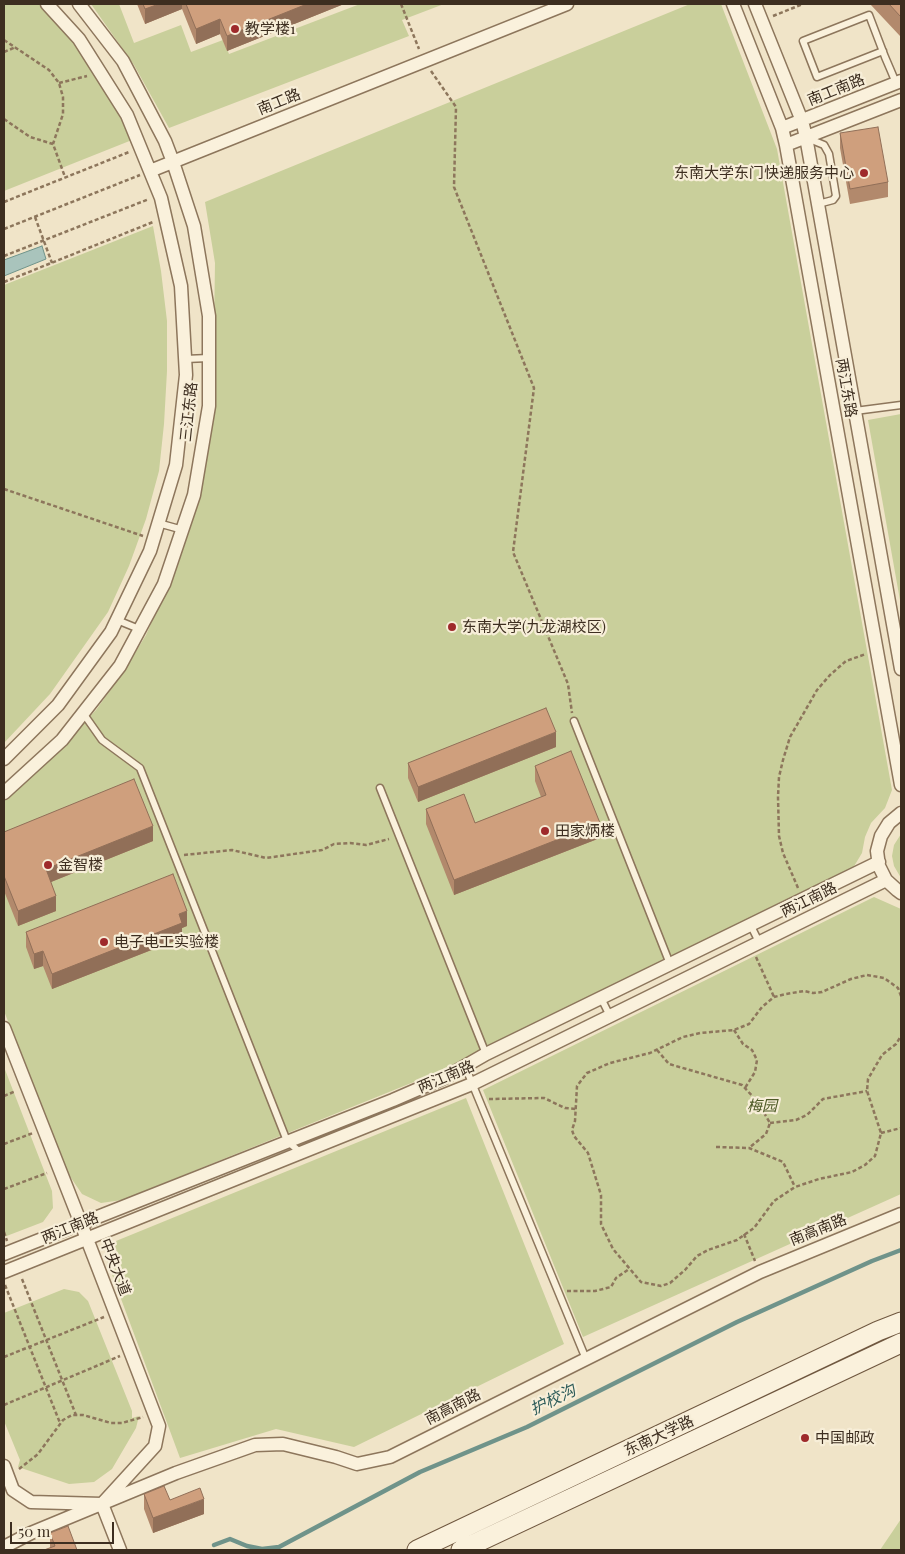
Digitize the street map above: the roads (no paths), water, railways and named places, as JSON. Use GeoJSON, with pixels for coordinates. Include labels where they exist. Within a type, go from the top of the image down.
{"type":"FeatureCollection","features":[{"type":"Feature","properties":{"kind":"main road","name":"东南大学路"},"geometry":{"type":"LineString","coordinates":[[417,1550],[878,1331],[901,1322]]}},
{"type":"Feature","properties":{"kind":"main road","name":"东南大学路"},"geometry":{"type":"LineString","coordinates":[[461,1550],[901,1343]]}},
{"type":"Feature","properties":{"kind":"street","name":"三江东路"},"geometry":{"type":"LineString","coordinates":[[4,759],[58,705],[111,632],[150,551],[176,465],[186,375],[181,286],[160,195],[127,115],[79,39],[48,4]]}},
{"type":"Feature","properties":{"kind":"street","name":"三江东路"},"geometry":{"type":"LineString","coordinates":[[4,793],[62,740],[120,666],[140,630],[164,584],[183,530],[194,495],[208,415],[209,316],[194,226],[165,141],[123,61],[79,4]]}},
{"type":"Feature","properties":{"kind":"street","name":"南工路"},"geometry":{"type":"LineString","coordinates":[[150,171],[567,4]]}},
{"type":"Feature","properties":{"kind":"street","name":"两江东路"},"geometry":{"type":"LineString","coordinates":[[732,4],[782,128],[786,145],[877,650],[899,758],[901,785]]}},
{"type":"Feature","properties":{"kind":"street","name":"两江东路"},"geometry":{"type":"LineString","coordinates":[[755,4],[802,121],[806,138],[901,669]]}},
{"type":"Feature","properties":{"kind":"street","name":"南工南路"},"geometry":{"type":"LineString","coordinates":[[782,128],[899,82]]}},
{"type":"Feature","properties":{"kind":"street"},"geometry":{"type":"LineString","coordinates":[[786,145],[901,100]]}},
{"type":"Feature","properties":{"kind":"street"},"geometry":{"type":"LineString","coordinates":[[901,814],[889,823],[881,836],[878,851],[879,866],[886,880],[901,893]]}},
{"type":"Feature","properties":{"kind":"street","name":"两江南路"},"geometry":{"type":"LineString","coordinates":[[4,1254],[393,1100],[446,1077],[486,1054],[879,862]]}},
{"type":"Feature","properties":{"kind":"street","name":"两江南路"},"geometry":{"type":"LineString","coordinates":[[4,1272],[472,1084],[886,880]]}},
{"type":"Feature","properties":{"kind":"street","name":"中央大道"},"geometry":{"type":"LineString","coordinates":[[4,1028],[158,1426],[155,1446],[102,1504]]}},
{"type":"Feature","properties":{"kind":"street","name":"南高南路"},"geometry":{"type":"LineString","coordinates":[[4,1547],[176,1473],[255,1446],[283,1444],[357,1464],[390,1457],[760,1272],[901,1214]]}},
{"type":"Feature","properties":{"kind":"street"},"geometry":{"type":"LineString","coordinates":[[6,1472],[13,1490],[32,1502],[102,1504],[120,1550]]}},
{"type":"Feature","properties":{"kind":"lane"},"geometry":{"type":"LineString","coordinates":[[883,51],[817,77],[802,41],[869,15],[883,51],[899,82]]}},
{"type":"Feature","properties":{"kind":"lane"},"geometry":{"type":"LineString","coordinates":[[806,138],[824,145],[829,154],[836,196],[833,200],[818,204]]}},
{"type":"Feature","properties":{"kind":"lane"},"geometry":{"type":"LineString","coordinates":[[185,359],[209,358]]}},
{"type":"Feature","properties":{"kind":"lane"},"geometry":{"type":"LineString","coordinates":[[855,411],[901,405]]}},
{"type":"Feature","properties":{"kind":"lane"},"geometry":{"type":"LineString","coordinates":[[158,523],[183,530]]}},
{"type":"Feature","properties":{"kind":"lane"},"geometry":{"type":"LineString","coordinates":[[117,620],[140,630]]}},
{"type":"Feature","properties":{"kind":"lane"},"geometry":{"type":"LineString","coordinates":[[83,713],[102,740],[140,768],[287,1142],[301,1153]]}},
{"type":"Feature","properties":{"kind":"lane"},"geometry":{"type":"LineString","coordinates":[[574,722],[670,964]]}},
{"type":"Feature","properties":{"kind":"lane"},"geometry":{"type":"LineString","coordinates":[[380,788],[486,1054]]}},
{"type":"Feature","properties":{"kind":"lane"},"geometry":{"type":"LineString","coordinates":[[750,924],[754,945]]}},
{"type":"Feature","properties":{"kind":"lane"},"geometry":{"type":"LineString","coordinates":[[601,998],[610,1016]]}},
{"type":"Feature","properties":{"kind":"lane"},"geometry":{"type":"LineString","coordinates":[[464,1066],[586,1358]]}},
{"type":"Feature","properties":{"kind":"water"},"geometry":{"type":"Polygon","coordinates":[[[42,246],[46,259],[4,276],[4,260],[42,246]]]}},
{"type":"Feature","properties":{"kind":"waterway","name":"护校沟"},"geometry":{"type":"LineString","coordinates":[[214,1545],[230,1539],[247,1546],[262,1549],[279,1547],[420,1472],[527,1427],[737,1322],[872,1261],[901,1250]]}},
{"type":"Feature","properties":{"kind":"place","name":"教学楼1"},"geometry":{"type":"Point","coordinates":[235,29]}},
{"type":"Feature","properties":{"kind":"place","name":"东南大学东门快递服务中心"},"geometry":{"type":"Point","coordinates":[864,173]}},
{"type":"Feature","properties":{"kind":"place","name":"东南大学(九龙湖校区)"},"geometry":{"type":"Point","coordinates":[452,627]}},
{"type":"Feature","properties":{"kind":"place","name":"田家炳楼"},"geometry":{"type":"Point","coordinates":[545,831]}},
{"type":"Feature","properties":{"kind":"place","name":"金智楼"},"geometry":{"type":"Point","coordinates":[48,865]}},
{"type":"Feature","properties":{"kind":"place","name":"电子电工实验楼"},"geometry":{"type":"Point","coordinates":[104,942]}},
{"type":"Feature","properties":{"kind":"place","name":"中国邮政"},"geometry":{"type":"Point","coordinates":[805,1438]}},
{"type":"Feature","properties":{"kind":"park label","name":"梅园"},"geometry":{"type":"Point","coordinates":[762,1106]}}]}
